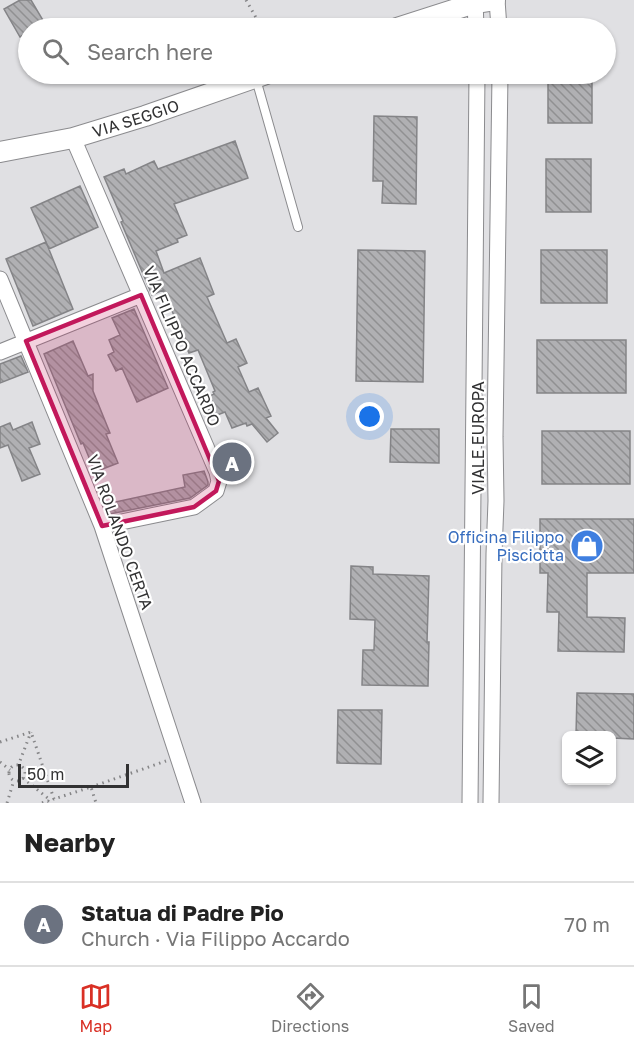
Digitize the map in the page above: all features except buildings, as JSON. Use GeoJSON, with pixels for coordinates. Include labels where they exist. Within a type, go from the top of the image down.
{"type":"FeatureCollection","features":[{"type":"Feature","properties":{"kind":"street"},"geometry":{"type":"LineString","coordinates":[[430,18],[485,1]]}},
{"type":"Feature","properties":{"kind":"street"},"geometry":{"type":"LineString","coordinates":[[479,18],[485,1]]}},
{"type":"Feature","properties":{"kind":"street"},"geometry":{"type":"LineString","coordinates":[[485,1],[494,18]]}},
{"type":"Feature","properties":{"kind":"street","name":"VIA SEGGIO"},"geometry":{"type":"LineString","coordinates":[[0,152],[73,138],[238,84]]}},
{"type":"Feature","properties":{"kind":"street","name":"VIALE EUROPA"},"geometry":{"type":"LineString","coordinates":[[470,803],[477,84]]}},
{"type":"Feature","properties":{"kind":"street","name":"VIALE EUROPA"},"geometry":{"type":"LineString","coordinates":[[491,803],[500,84]]}},
{"type":"Feature","properties":{"kind":"street","name":"VIA FILIPPO ACCARDO"},"geometry":{"type":"LineString","coordinates":[[73,138],[219,481],[216,490],[194,507],[102,526]]}},
{"type":"Feature","properties":{"kind":"street","name":"VIA ROLANDO CERTA"},"geometry":{"type":"LineString","coordinates":[[0,279],[102,526],[193,803]]}},
{"type":"Feature","properties":{"kind":"street"},"geometry":{"type":"LineString","coordinates":[[0,352],[141,295]]}},
{"type":"Feature","properties":{"kind":"lane"},"geometry":{"type":"LineString","coordinates":[[263,84],[298,227]]}},
{"type":"Feature","properties":{"kind":"lane"},"geometry":{"type":"LineString","coordinates":[[474,436],[495,437]]}},
{"type":"Feature","properties":{"kind":"path"},"geometry":{"type":"LineString","coordinates":[[246,0],[256,18]]}},
{"type":"Feature","properties":{"kind":"path"},"geometry":{"type":"LineString","coordinates":[[0,742],[31,732]]}},
{"type":"Feature","properties":{"kind":"path"},"geometry":{"type":"LineString","coordinates":[[18,766],[31,732]]}},
{"type":"Feature","properties":{"kind":"path"},"geometry":{"type":"LineString","coordinates":[[31,732],[50,801]]}},
{"type":"Feature","properties":{"kind":"path"},"geometry":{"type":"LineString","coordinates":[[42,803],[178,757]]}},
{"type":"Feature","properties":{"kind":"path"},"geometry":{"type":"LineString","coordinates":[[0,762],[10,770],[14,780]]}},
{"type":"Feature","properties":{"kind":"path"},"geometry":{"type":"LineString","coordinates":[[10,770],[18,766],[24,770],[23,778]]}},
{"type":"Feature","properties":{"kind":"path"},"geometry":{"type":"LineString","coordinates":[[23,778],[50,801]]}},
{"type":"Feature","properties":{"kind":"path"},"geometry":{"type":"LineString","coordinates":[[14,780],[23,778]]}},
{"type":"Feature","properties":{"kind":"path"},"geometry":{"type":"LineString","coordinates":[[7,803],[14,780]]}},
{"type":"Feature","properties":{"kind":"path"},"geometry":{"type":"LineString","coordinates":[[91,787],[96,803]]}},
{"type":"Feature","properties":{"kind":"highlighted area"},"geometry":{"type":"Polygon","coordinates":[[[141,295],[219,481],[216,491],[194,507],[102,526],[26,341],[141,295]]]}},
{"type":"Feature","properties":{"kind":"place","name":"Statua di Padre Pio"},"geometry":{"type":"Point","coordinates":[232,462]}},
{"type":"Feature","properties":{"kind":"place","name":"Officina Filippo Pisciotta"},"geometry":{"type":"Point","coordinates":[587,546]}}]}
